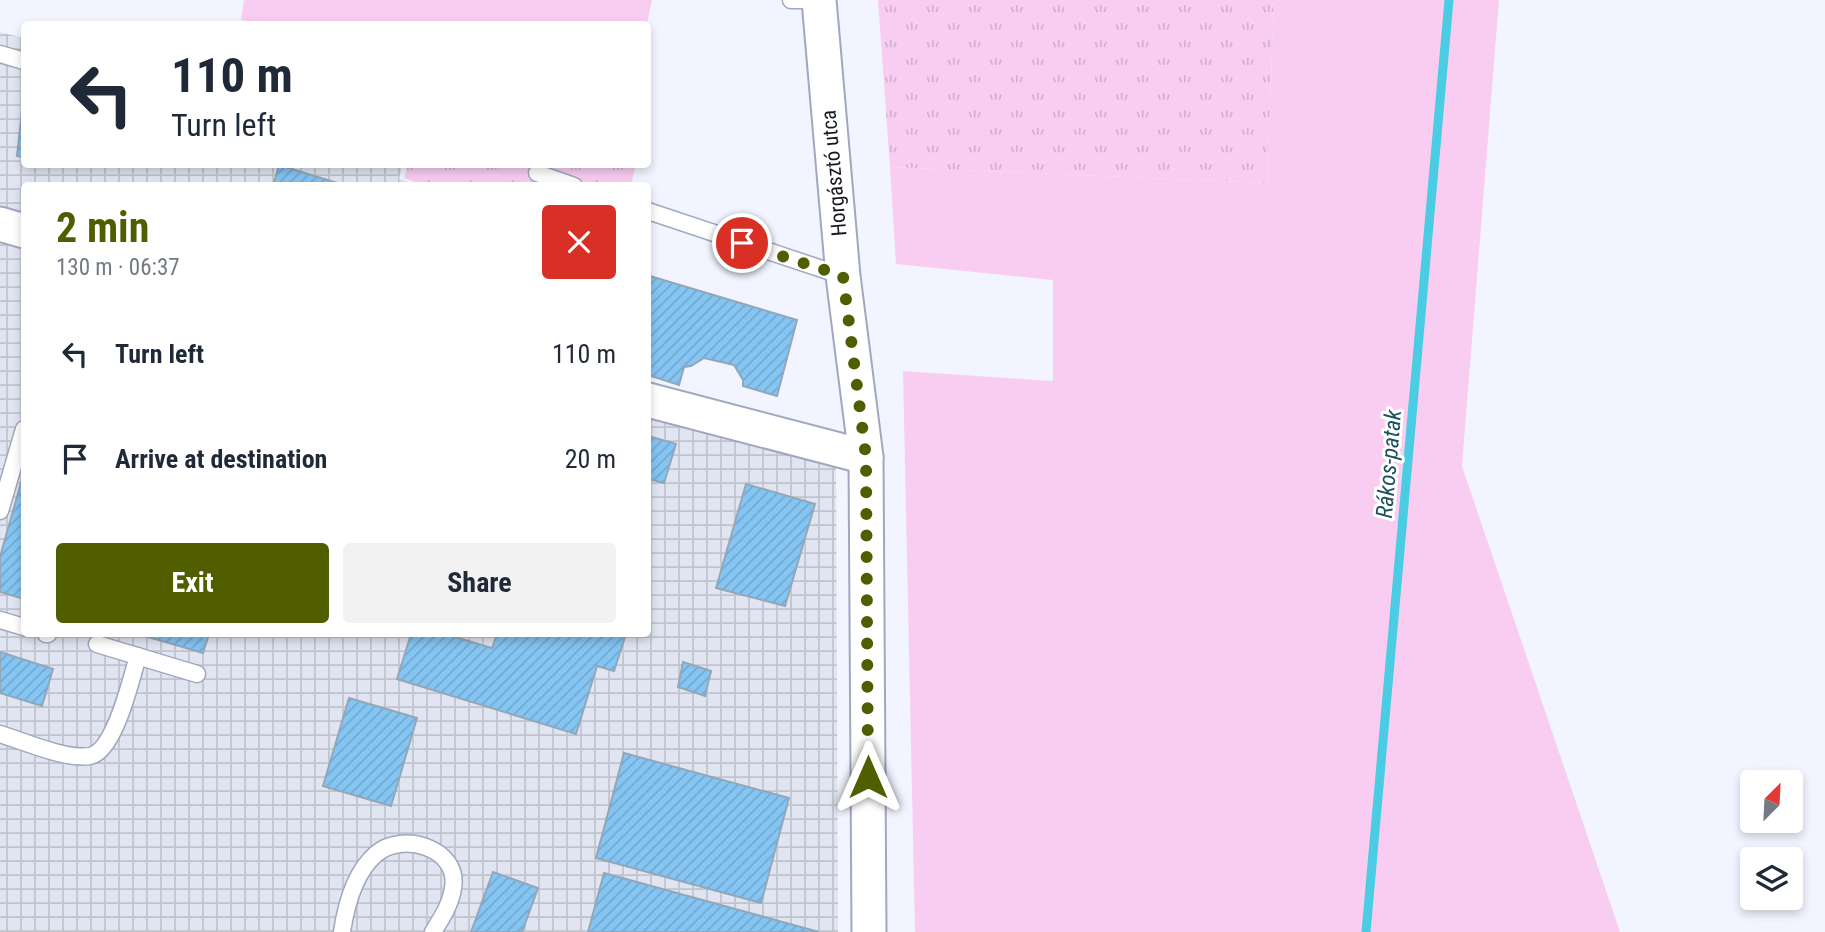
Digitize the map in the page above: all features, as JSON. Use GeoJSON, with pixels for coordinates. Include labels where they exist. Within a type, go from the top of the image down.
{"type":"FeatureCollection","features":[{"type":"Feature","properties":{"kind":"street","name":"Horgásztó utca"},"geometry":{"type":"LineString","coordinates":[[820,0],[843,276],[866,457],[869,932]]}},
{"type":"Feature","properties":{"kind":"street"},"geometry":{"type":"LineString","coordinates":[[0,224],[21,230]]}},
{"type":"Feature","properties":{"kind":"street"},"geometry":{"type":"LineString","coordinates":[[651,401],[866,457]]}},
{"type":"Feature","properties":{"kind":"lane"},"geometry":{"type":"LineString","coordinates":[[791,1],[808,0]]}},
{"type":"Feature","properties":{"kind":"lane"},"geometry":{"type":"LineString","coordinates":[[0,54],[21,60]]}},
{"type":"Feature","properties":{"kind":"lane"},"geometry":{"type":"LineString","coordinates":[[537,173],[563,182]]}},
{"type":"Feature","properties":{"kind":"lane"},"geometry":{"type":"LineString","coordinates":[[651,212],[843,276]]}},
{"type":"Feature","properties":{"kind":"lane"},"geometry":{"type":"LineString","coordinates":[[0,511],[21,439]]}},
{"type":"Feature","properties":{"kind":"lane"},"geometry":{"type":"LineString","coordinates":[[0,620],[21,626]]}},
{"type":"Feature","properties":{"kind":"lane"},"geometry":{"type":"LineString","coordinates":[[97,644],[197,674]]}},
{"type":"Feature","properties":{"kind":"lane"},"geometry":{"type":"LineString","coordinates":[[0,734],[64,754],[83,756],[97,753],[104,747],[117,721],[138,656]]}},
{"type":"Feature","properties":{"kind":"lane"},"geometry":{"type":"LineString","coordinates":[[342,932],[348,903],[365,867],[377,853],[402,843],[419,844],[432,849],[442,856],[453,876],[454,888],[433,932]]}},
{"type":"Feature","properties":{"kind":"shaded area"},"geometry":{"type":"Polygon","coordinates":[[[0,32],[21,37],[21,168],[402,168],[399,179],[409,182],[21,182],[21,637],[651,637],[651,386],[836,456],[838,932],[0,932],[0,32]]]}},
{"type":"Feature","properties":{"kind":"green space"},"geometry":{"type":"Polygon","coordinates":[[[244,0],[652,0],[648,21],[241,20],[244,0]]]}},
{"type":"Feature","properties":{"kind":"green space"},"geometry":{"type":"Polygon","coordinates":[[[878,0],[1274,0],[1267,183],[890,167],[878,0]]]}},
{"type":"Feature","properties":{"kind":"green space"},"geometry":{"type":"Polygon","coordinates":[[[1274,0],[1499,0],[1462,466],[1620,932],[915,932],[903,371],[1053,381],[1053,280],[896,264],[890,167],[1267,183],[1274,0]]]}},
{"type":"Feature","properties":{"kind":"green space"},"geometry":{"type":"Polygon","coordinates":[[[407,168],[635,168],[632,182],[416,182],[404,178],[407,168]]]}},
{"type":"Feature","properties":{"kind":"building"},"geometry":{"type":"Polygon","coordinates":[[[21,120],[21,157],[17,156],[21,120]]]}},
{"type":"Feature","properties":{"kind":"building"},"geometry":{"type":"Polygon","coordinates":[[[278,168],[289,168],[334,182],[274,182],[278,168]]]}},
{"type":"Feature","properties":{"kind":"building"},"geometry":{"type":"Polygon","coordinates":[[[651,276],[797,320],[777,396],[743,386],[743,380],[734,365],[704,358],[684,367],[679,385],[651,376],[651,276]]]}},
{"type":"Feature","properties":{"kind":"building"},"geometry":{"type":"Polygon","coordinates":[[[651,437],[676,444],[664,483],[651,480],[651,437]]]}},
{"type":"Feature","properties":{"kind":"building"},"geometry":{"type":"Polygon","coordinates":[[[21,483],[21,598],[0,592],[0,557],[21,483]]]}},
{"type":"Feature","properties":{"kind":"building"},"geometry":{"type":"Polygon","coordinates":[[[746,484],[815,504],[785,606],[716,588],[746,484]]]}},
{"type":"Feature","properties":{"kind":"building"},"geometry":{"type":"Polygon","coordinates":[[[148,637],[208,637],[203,653],[148,637]]]}},
{"type":"Feature","properties":{"kind":"building"},"geometry":{"type":"Polygon","coordinates":[[[410,637],[455,637],[492,648],[496,637],[625,637],[614,671],[597,666],[576,734],[397,679],[410,637]]]}},
{"type":"Feature","properties":{"kind":"building"},"geometry":{"type":"Polygon","coordinates":[[[0,652],[53,669],[42,706],[0,693],[0,652]]]}},
{"type":"Feature","properties":{"kind":"building"},"geometry":{"type":"Polygon","coordinates":[[[683,662],[711,671],[705,696],[678,687],[683,662]]]}},
{"type":"Feature","properties":{"kind":"building"},"geometry":{"type":"Polygon","coordinates":[[[349,698],[417,718],[391,806],[323,786],[349,698]]]}},
{"type":"Feature","properties":{"kind":"building"},"geometry":{"type":"Polygon","coordinates":[[[624,753],[789,798],[761,903],[596,858],[624,753]]]}},
{"type":"Feature","properties":{"kind":"building"},"geometry":{"type":"Polygon","coordinates":[[[493,872],[538,888],[522,932],[471,932],[493,872]]]}},
{"type":"Feature","properties":{"kind":"building"},"geometry":{"type":"Polygon","coordinates":[[[604,873],[819,932],[588,932],[604,873]]]}},
{"type":"Feature","properties":{"kind":"waterway","name":"Rákos-patak"},"geometry":{"type":"LineString","coordinates":[[1366,932],[1449,0]]}},
{"type":"Feature","properties":{"kind":"route"},"geometry":{"type":"LineString","coordinates":[[742,243],[843,276],[866,457],[868,777]]}}]}
